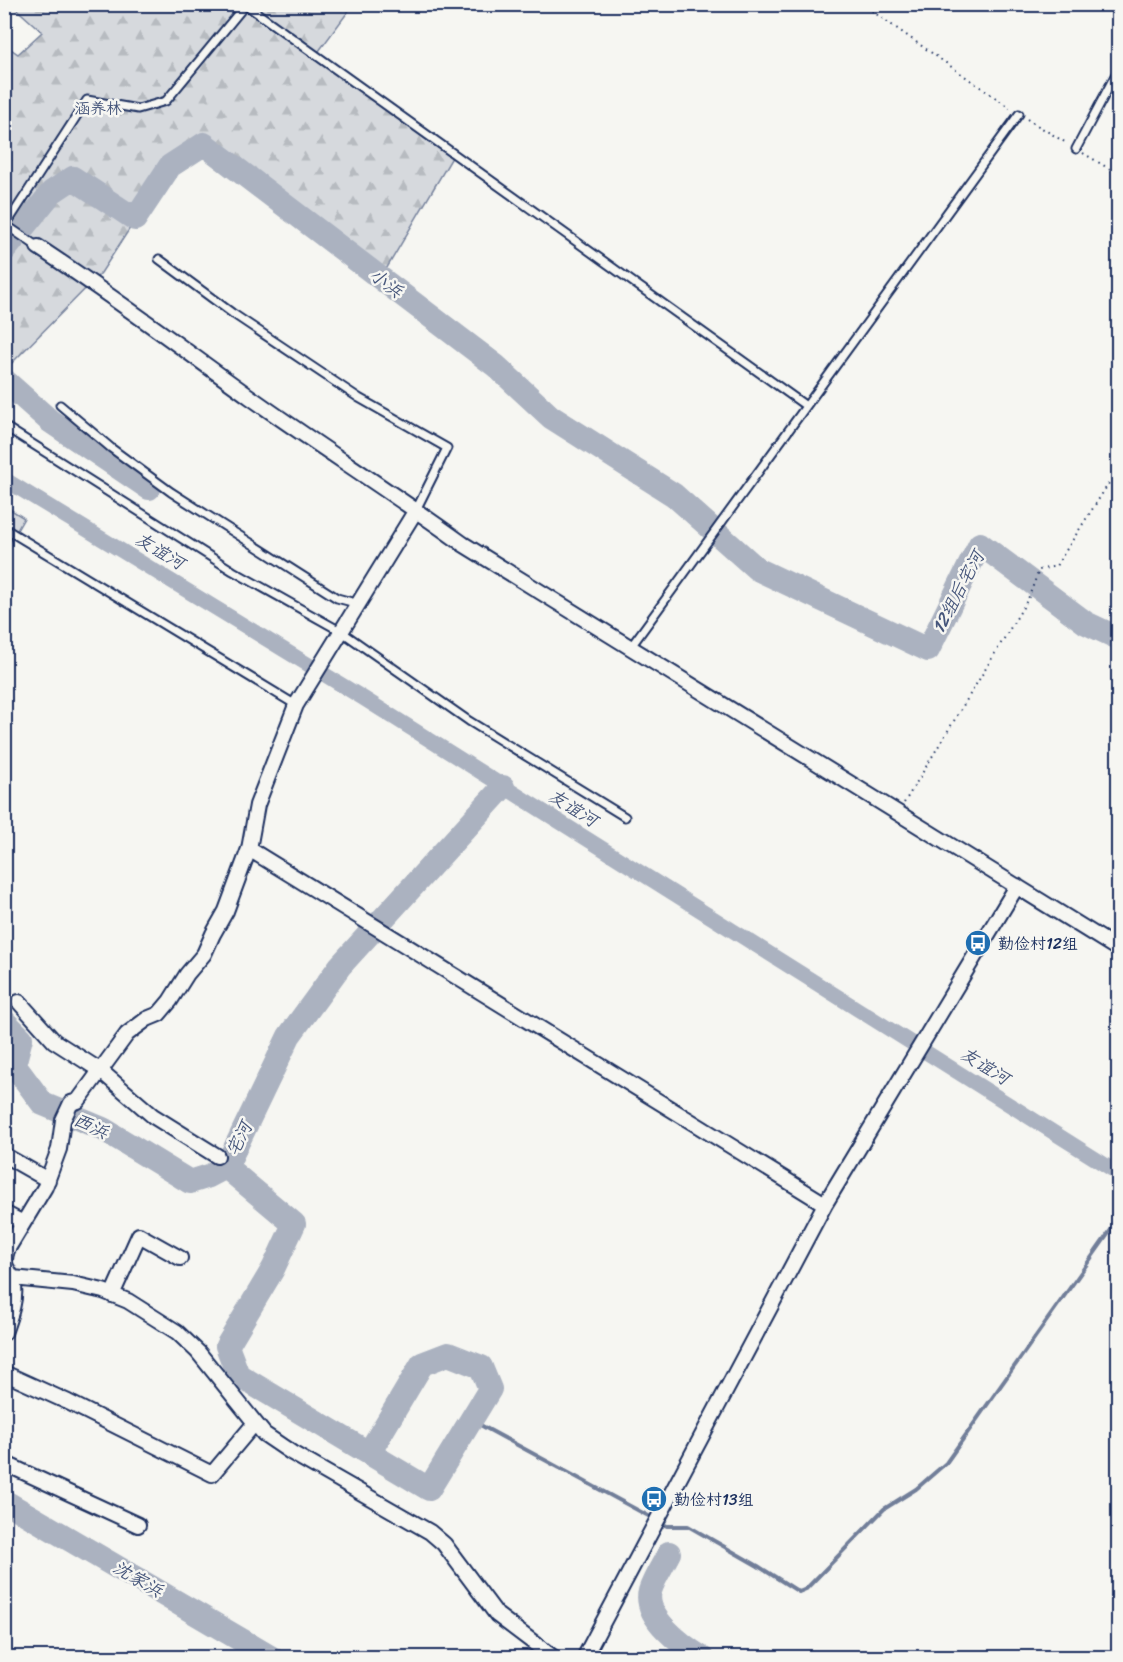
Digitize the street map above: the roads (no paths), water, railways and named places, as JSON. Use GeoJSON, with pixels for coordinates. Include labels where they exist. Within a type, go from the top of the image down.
{"type":"FeatureCollection","features":[{"type":"Feature","properties":{"kind":"street"},"geometry":{"type":"LineString","coordinates":[[38,247],[99,287],[251,397],[463,544],[1119,949]]}},
{"type":"Feature","properties":{"kind":"street"},"geometry":{"type":"LineString","coordinates":[[4,1333],[14,1303],[13,1278],[5,1266],[4,1259],[48,1180],[59,1149],[65,1115],[71,1104],[78,1101],[127,1034],[147,1019],[159,1014],[204,954],[226,911],[249,849],[257,805],[296,705],[416,510]]}},
{"type":"Feature","properties":{"kind":"street"},"geometry":{"type":"LineString","coordinates":[[249,849],[825,1204]]}},
{"type":"Feature","properties":{"kind":"street"},"geometry":{"type":"LineString","coordinates":[[584,1658],[825,1204],[1017,886]]}},
{"type":"Feature","properties":{"kind":"street"},"geometry":{"type":"LineString","coordinates":[[19,1002],[54,1041],[100,1071],[153,1116],[217,1156]]}},
{"type":"Feature","properties":{"kind":"street"},"geometry":{"type":"LineString","coordinates":[[4,1155],[48,1180]]}},
{"type":"Feature","properties":{"kind":"street"},"geometry":{"type":"LineString","coordinates":[[4,1213],[23,1223]]}},
{"type":"Feature","properties":{"kind":"street"},"geometry":{"type":"LineString","coordinates":[[112,1294],[139,1235],[180,1258]]}},
{"type":"Feature","properties":{"kind":"street"},"geometry":{"type":"LineString","coordinates":[[13,1278],[73,1284],[112,1294],[128,1301],[177,1332],[198,1352],[264,1434],[292,1453],[430,1532],[444,1544],[496,1615],[554,1658]]}},
{"type":"Feature","properties":{"kind":"street"},"geometry":{"type":"LineString","coordinates":[[4,1373],[68,1402],[212,1474],[254,1424]]}},
{"type":"Feature","properties":{"kind":"street"},"geometry":{"type":"LineString","coordinates":[[4,1463],[138,1525]]}},
{"type":"Feature","properties":{"kind":"lane"},"geometry":{"type":"LineString","coordinates":[[38,247],[6,225],[87,100],[138,109],[166,101],[246,5],[806,406]]}},
{"type":"Feature","properties":{"kind":"lane"},"geometry":{"type":"LineString","coordinates":[[1076,149],[1119,70]]}},
{"type":"Feature","properties":{"kind":"lane"},"geometry":{"type":"LineString","coordinates":[[630,648],[1019,114]]}},
{"type":"Feature","properties":{"kind":"lane"},"geometry":{"type":"LineString","coordinates":[[159,259],[232,313],[359,398],[447,448],[416,510]]}},
{"type":"Feature","properties":{"kind":"lane"},"geometry":{"type":"LineString","coordinates":[[60,405],[111,448],[171,492],[337,598],[359,604]]}},
{"type":"Feature","properties":{"kind":"lane"},"geometry":{"type":"LineString","coordinates":[[4,426],[469,721],[625,817]]}},
{"type":"Feature","properties":{"kind":"lane"},"geometry":{"type":"LineString","coordinates":[[4,528],[296,705]]}},
{"type":"Feature","properties":{"kind":"waterway","name":"小浜"},"geometry":{"type":"LineString","coordinates":[[4,251],[52,192],[73,178],[135,219],[170,166],[204,144],[496,366],[551,417],[674,495],[757,569],[928,650],[980,544],[1086,623],[1118,638]]}},
{"type":"Feature","properties":{"kind":"waterway","name":"小浜"},"geometry":{"type":"LineString","coordinates":[[4,380],[50,421],[149,488]]}},
{"type":"Feature","properties":{"kind":"waterway","name":"友谊河"},"geometry":{"type":"LineString","coordinates":[[4,479],[363,698],[1118,1173]]}},
{"type":"Feature","properties":{"kind":"waterway","name":"宅河"},"geometry":{"type":"LineString","coordinates":[[369,1453],[422,1364],[448,1354],[481,1367],[490,1389],[429,1489],[238,1375],[227,1346],[273,1269],[294,1224],[226,1167],[289,1036],[340,966],[503,787]]}},
{"type":"Feature","properties":{"kind":"waterway","name":"西浜"},"geometry":{"type":"LineString","coordinates":[[4,1021],[21,1038],[14,1065],[43,1104],[103,1129],[190,1182],[226,1167]]}},
{"type":"Feature","properties":{"kind":"waterway"},"geometry":{"type":"LineString","coordinates":[[471,1420],[667,1526],[688,1526],[799,1592],[806,1589],[884,1509],[916,1489],[946,1463],[1118,1220]]}},
{"type":"Feature","properties":{"kind":"waterway","name":"沈家浜"},"geometry":{"type":"LineString","coordinates":[[4,1501],[272,1658]]}},
{"type":"Feature","properties":{"kind":"waterway"},"geometry":{"type":"LineString","coordinates":[[669,1553],[650,1591],[649,1601],[652,1611],[666,1630],[702,1658]]}},
{"type":"Feature","properties":{"kind":"place","name":"勤俭村12组"},"geometry":{"type":"Point","coordinates":[978,943]}},
{"type":"Feature","properties":{"kind":"place","name":"勤俭村13组"},"geometry":{"type":"Point","coordinates":[654,1499]}},
{"type":"Feature","properties":{"kind":"park label","name":"涵养林"},"geometry":{"type":"Point","coordinates":[98,108]}},
{"type":"Feature","properties":{"kind":"water label","name":"12组后宅河"},"geometry":{"type":"Point","coordinates":[958,592]}}]}
